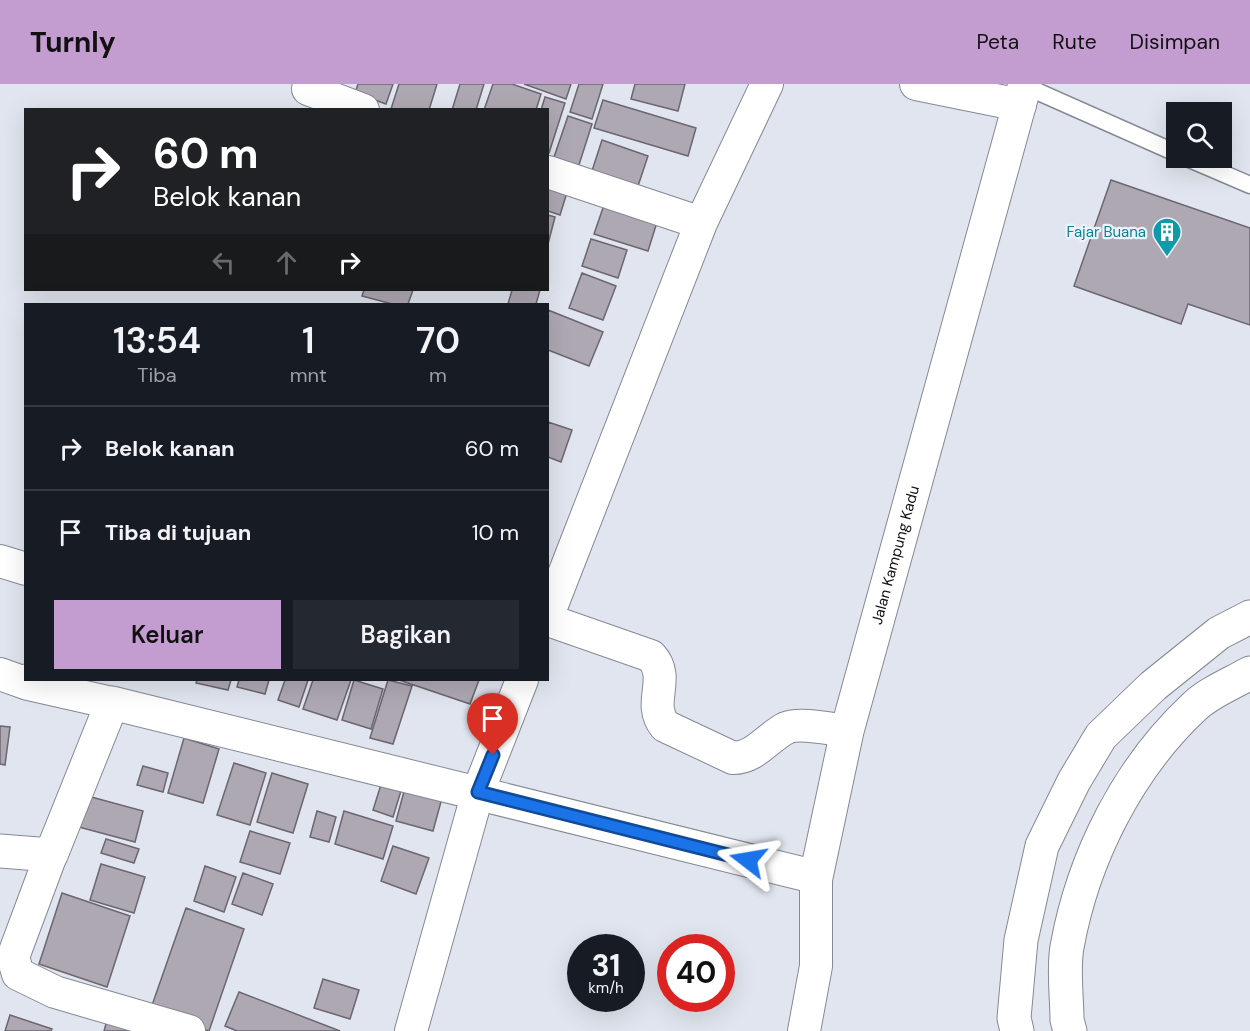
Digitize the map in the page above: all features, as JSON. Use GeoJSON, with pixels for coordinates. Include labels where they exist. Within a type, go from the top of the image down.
{"type":"FeatureCollection","features":[{"type":"Feature","properties":{"kind":"main road","name":"Jalan Kampung Kadu"},"geometry":{"type":"LineString","coordinates":[[816,877],[847,731],[1023,92]]}},
{"type":"Feature","properties":{"kind":"main road"},"geometry":{"type":"LineString","coordinates":[[1017,1031],[1014,1018],[1021,940],[1042,846],[1074,781],[1101,736],[1153,686],[1219,633],[1250,617]]}},
{"type":"Feature","properties":{"kind":"main road"},"geometry":{"type":"LineString","coordinates":[[1070,1031],[1067,1020],[1066,949],[1083,884],[1108,824],[1143,763],[1197,705],[1250,673]]}},
{"type":"Feature","properties":{"kind":"main road"},"geometry":{"type":"LineString","coordinates":[[0,850],[51,855],[112,703],[816,877]]}},
{"type":"Feature","properties":{"kind":"street"},"geometry":{"type":"LineString","coordinates":[[549,612],[701,223],[767,84]]}},
{"type":"Feature","properties":{"kind":"street"},"geometry":{"type":"LineString","coordinates":[[916,84],[1023,92]]}},
{"type":"Feature","properties":{"kind":"street"},"geometry":{"type":"LineString","coordinates":[[308,89],[358,108]]}},
{"type":"Feature","properties":{"kind":"street"},"geometry":{"type":"LineString","coordinates":[[549,172],[701,223]]}},
{"type":"Feature","properties":{"kind":"street"},"geometry":{"type":"LineString","coordinates":[[0,561],[24,568]]}},
{"type":"Feature","properties":{"kind":"street"},"geometry":{"type":"LineString","coordinates":[[549,620],[651,656],[659,665],[656,706],[658,717],[665,726],[733,758],[744,758],[786,728],[800,724],[847,731]]}},
{"type":"Feature","properties":{"kind":"street"},"geometry":{"type":"LineString","coordinates":[[27,681],[112,703]]}},
{"type":"Feature","properties":{"kind":"street"},"geometry":{"type":"LineString","coordinates":[[411,1031],[478,792],[522,681]]}},
{"type":"Feature","properties":{"kind":"street"},"geometry":{"type":"LineString","coordinates":[[51,855],[13,957],[18,974],[55,992],[189,1031]]}},
{"type":"Feature","properties":{"kind":"street","name":"Jalan Kampung Kadu"},"geometry":{"type":"LineString","coordinates":[[804,1031],[816,966],[816,877]]}},
{"type":"Feature","properties":{"kind":"lane"},"geometry":{"type":"LineString","coordinates":[[1023,92],[1166,149]]}},
{"type":"Feature","properties":{"kind":"lane"},"geometry":{"type":"LineString","coordinates":[[1210,168],[1250,185]]}},
{"type":"Feature","properties":{"kind":"building"},"geometry":{"type":"Polygon","coordinates":[[[358,84],[393,84],[386,104],[355,93],[358,84]]]}},
{"type":"Feature","properties":{"kind":"building"},"geometry":{"type":"Polygon","coordinates":[[[399,84],[437,84],[430,108],[391,108],[399,84]]]}},
{"type":"Feature","properties":{"kind":"building"},"geometry":{"type":"Polygon","coordinates":[[[460,84],[484,84],[477,108],[453,108],[460,84]]]}},
{"type":"Feature","properties":{"kind":"building"},"geometry":{"type":"Polygon","coordinates":[[[493,84],[512,84],[541,94],[537,108],[485,108],[493,84]]]}},
{"type":"Feature","properties":{"kind":"building"},"geometry":{"type":"Polygon","coordinates":[[[524,84],[571,84],[566,99],[524,84]]]}},
{"type":"Feature","properties":{"kind":"building"},"geometry":{"type":"Polygon","coordinates":[[[579,84],[603,84],[592,119],[570,112],[579,84]]]}},
{"type":"Feature","properties":{"kind":"building"},"geometry":{"type":"Polygon","coordinates":[[[635,84],[685,84],[678,111],[631,99],[635,84]]]}},
{"type":"Feature","properties":{"kind":"building"},"geometry":{"type":"Polygon","coordinates":[[[545,97],[565,103],[549,153],[549,108],[542,108],[545,97]]]}},
{"type":"Feature","properties":{"kind":"building"},"geometry":{"type":"Polygon","coordinates":[[[603,100],[696,128],[688,156],[594,128],[603,100]]]}},
{"type":"Feature","properties":{"kind":"building"},"geometry":{"type":"Polygon","coordinates":[[[568,116],[592,124],[577,171],[552,163],[568,116]]]}},
{"type":"Feature","properties":{"kind":"building"},"geometry":{"type":"Polygon","coordinates":[[[602,140],[648,156],[636,192],[590,177],[602,140]]]}},
{"type":"Feature","properties":{"kind":"building","name":"Fajar Buana"},"geometry":{"type":"Polygon","coordinates":[[[1111,180],[1250,228],[1250,325],[1188,304],[1181,324],[1074,286],[1111,180]]]}},
{"type":"Feature","properties":{"kind":"building"},"geometry":{"type":"Polygon","coordinates":[[[549,185],[569,186],[560,215],[549,211],[549,185]]]}},
{"type":"Feature","properties":{"kind":"building"},"geometry":{"type":"Polygon","coordinates":[[[605,202],[658,219],[648,251],[594,234],[605,202]]]}},
{"type":"Feature","properties":{"kind":"building"},"geometry":{"type":"Polygon","coordinates":[[[549,215],[555,217],[549,240],[549,215]]]}},
{"type":"Feature","properties":{"kind":"building"},"geometry":{"type":"Polygon","coordinates":[[[591,239],[627,250],[618,278],[582,266],[591,239]]]}},
{"type":"Feature","properties":{"kind":"building"},"geometry":{"type":"Polygon","coordinates":[[[582,273],[616,286],[603,320],[569,308],[582,273]]]}},
{"type":"Feature","properties":{"kind":"building"},"geometry":{"type":"Polygon","coordinates":[[[364,291],[413,291],[408,303],[388,303],[362,296],[364,291]]]}},
{"type":"Feature","properties":{"kind":"building"},"geometry":{"type":"Polygon","coordinates":[[[512,291],[540,291],[536,303],[508,303],[512,291]]]}},
{"type":"Feature","properties":{"kind":"building"},"geometry":{"type":"Polygon","coordinates":[[[549,310],[603,332],[589,366],[549,350],[549,310]]]}},
{"type":"Feature","properties":{"kind":"building"},"geometry":{"type":"Polygon","coordinates":[[[549,422],[572,430],[561,462],[549,457],[549,422]]]}},
{"type":"Feature","properties":{"kind":"building"},"geometry":{"type":"Polygon","coordinates":[[[197,681],[231,681],[228,690],[196,683],[197,681]]]}},
{"type":"Feature","properties":{"kind":"building"},"geometry":{"type":"Polygon","coordinates":[[[239,681],[269,681],[265,694],[237,687],[239,681]]]}},
{"type":"Feature","properties":{"kind":"building"},"geometry":{"type":"Polygon","coordinates":[[[285,681],[308,681],[299,707],[278,700],[285,681]]]}},
{"type":"Feature","properties":{"kind":"building"},"geometry":{"type":"Polygon","coordinates":[[[313,681],[351,681],[337,720],[303,709],[313,681]]]}},
{"type":"Feature","properties":{"kind":"building"},"geometry":{"type":"Polygon","coordinates":[[[354,681],[383,689],[371,729],[342,720],[354,681]]]}},
{"type":"Feature","properties":{"kind":"building"},"geometry":{"type":"Polygon","coordinates":[[[388,681],[412,686],[393,744],[370,738],[388,681]]]}},
{"type":"Feature","properties":{"kind":"building"},"geometry":{"type":"Polygon","coordinates":[[[402,681],[479,681],[470,704],[402,681]]]}},
{"type":"Feature","properties":{"kind":"building"},"geometry":{"type":"Polygon","coordinates":[[[0,726],[10,727],[5,765],[0,764],[0,726]]]}},
{"type":"Feature","properties":{"kind":"building"},"geometry":{"type":"Polygon","coordinates":[[[184,738],[219,749],[203,803],[168,793],[184,738]]]}},
{"type":"Feature","properties":{"kind":"building"},"geometry":{"type":"Polygon","coordinates":[[[234,763],[266,773],[250,825],[217,815],[234,763]]]}},
{"type":"Feature","properties":{"kind":"building"},"geometry":{"type":"Polygon","coordinates":[[[143,766],[168,773],[163,792],[137,785],[143,766]]]}},
{"type":"Feature","properties":{"kind":"building"},"geometry":{"type":"Polygon","coordinates":[[[272,773],[308,784],[293,833],[257,822],[272,773]]]}},
{"type":"Feature","properties":{"kind":"building"},"geometry":{"type":"Polygon","coordinates":[[[384,775],[404,781],[393,817],[373,810],[384,775]]]}},
{"type":"Feature","properties":{"kind":"building"},"geometry":{"type":"Polygon","coordinates":[[[405,788],[442,798],[433,831],[396,821],[405,788]]]}},
{"type":"Feature","properties":{"kind":"building"},"geometry":{"type":"Polygon","coordinates":[[[84,795],[143,811],[135,842],[75,826],[84,795]]]}},
{"type":"Feature","properties":{"kind":"building"},"geometry":{"type":"Polygon","coordinates":[[[317,811],[336,817],[329,842],[310,837],[317,811]]]}},
{"type":"Feature","properties":{"kind":"building"},"geometry":{"type":"Polygon","coordinates":[[[344,811],[393,826],[383,859],[335,844],[344,811]]]}},
{"type":"Feature","properties":{"kind":"building"},"geometry":{"type":"Polygon","coordinates":[[[250,831],[290,843],[280,874],[240,862],[250,831]]]}},
{"type":"Feature","properties":{"kind":"building"},"geometry":{"type":"Polygon","coordinates":[[[106,839],[139,849],[134,863],[101,853],[106,839]]]}},
{"type":"Feature","properties":{"kind":"building"},"geometry":{"type":"Polygon","coordinates":[[[393,846],[429,858],[416,894],[381,881],[393,846]]]}},
{"type":"Feature","properties":{"kind":"building"},"geometry":{"type":"Polygon","coordinates":[[[101,864],[145,877],[134,913],[90,900],[101,864]]]}},
{"type":"Feature","properties":{"kind":"building"},"geometry":{"type":"Polygon","coordinates":[[[205,866],[236,877],[224,912],[194,901],[205,866]]]}},
{"type":"Feature","properties":{"kind":"building"},"geometry":{"type":"Polygon","coordinates":[[[243,873],[273,884],[262,915],[232,904],[243,873]]]}},
{"type":"Feature","properties":{"kind":"building"},"geometry":{"type":"Polygon","coordinates":[[[62,893],[130,916],[107,987],[39,964],[62,893]]]}},
{"type":"Feature","properties":{"kind":"building"},"geometry":{"type":"Polygon","coordinates":[[[186,908],[244,929],[209,1031],[150,1011],[186,908]]]}},
{"type":"Feature","properties":{"kind":"building"},"geometry":{"type":"Polygon","coordinates":[[[323,979],[359,990],[350,1019],[314,1008],[323,979]]]}},
{"type":"Feature","properties":{"kind":"building"},"geometry":{"type":"Polygon","coordinates":[[[239,992],[340,1031],[237,1031],[225,1026],[239,992]]]}},
{"type":"Feature","properties":{"kind":"building"},"geometry":{"type":"Polygon","coordinates":[[[110,1010],[158,1031],[104,1031],[110,1010]]]}},
{"type":"Feature","properties":{"kind":"building"},"geometry":{"type":"Polygon","coordinates":[[[10,1015],[52,1029],[51,1031],[5,1031],[10,1015]]]}},
{"type":"Feature","properties":{"kind":"place","name":"Fajar Buana"},"geometry":{"type":"Point","coordinates":[1167,258]}},
{"type":"Feature","properties":{"kind":"route"},"geometry":{"type":"LineString","coordinates":[[493,755],[478,792],[748,860]]}}]}
